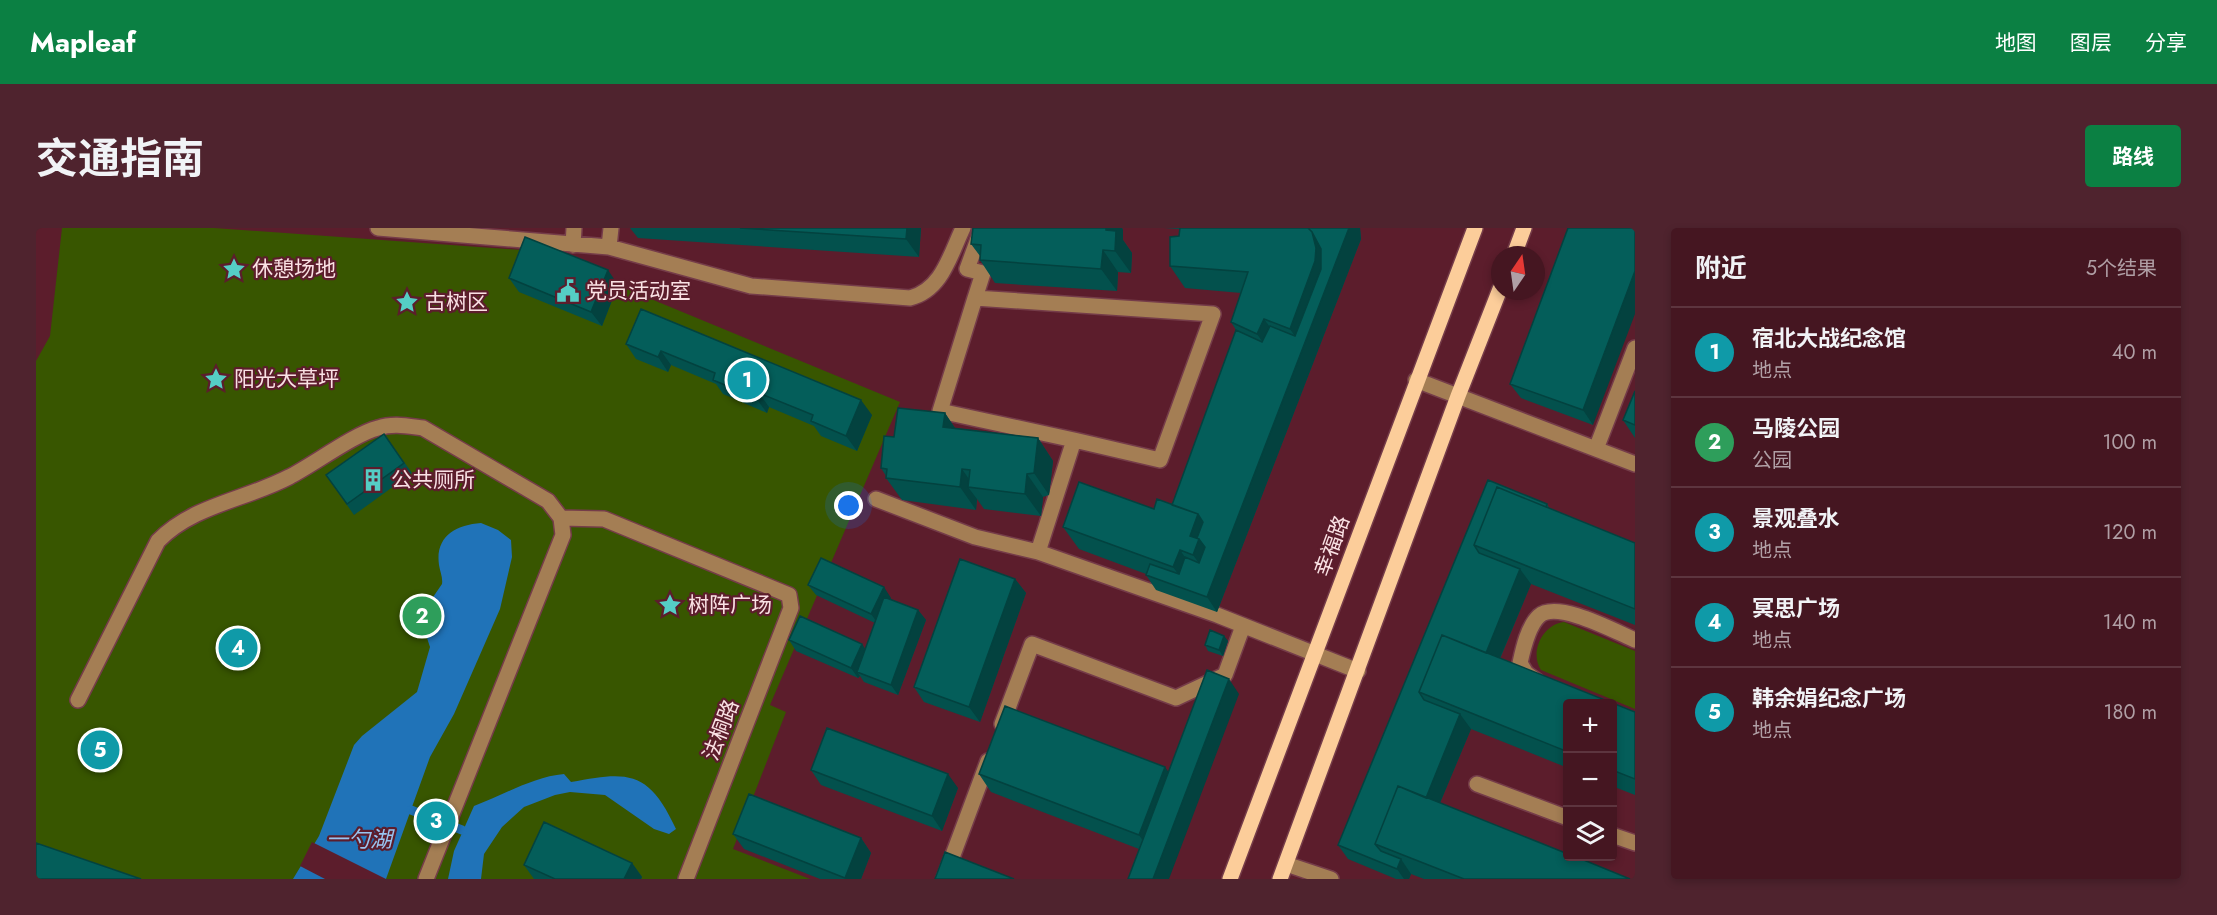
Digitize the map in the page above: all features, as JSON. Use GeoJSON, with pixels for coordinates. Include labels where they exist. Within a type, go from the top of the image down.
{"type":"FeatureCollection","features":[{"type":"Feature","properties":{"kind":"main road","name":"幸福路"},"geometry":{"type":"LineString","coordinates":[[1230,879],[1475,228]]}},
{"type":"Feature","properties":{"kind":"main road"},"geometry":{"type":"LineString","coordinates":[[1517,246],[1524,228]]}},
{"type":"Feature","properties":{"kind":"main road"},"geometry":{"type":"LineString","coordinates":[[1280,879],[1458,396],[1496,300]]}},
{"type":"Feature","properties":{"kind":"street"},"geometry":{"type":"LineString","coordinates":[[378,228],[609,248],[751,286],[910,298],[921,296],[940,278],[963,228]]}},
{"type":"Feature","properties":{"kind":"street"},"geometry":{"type":"LineString","coordinates":[[573,244],[574,228]]}},
{"type":"Feature","properties":{"kind":"street"},"geometry":{"type":"LineString","coordinates":[[609,248],[611,228]]}},
{"type":"Feature","properties":{"kind":"street"},"geometry":{"type":"LineString","coordinates":[[975,298],[1213,315],[1160,460],[940,411],[975,298],[983,273],[967,269],[982,228]]}},
{"type":"Feature","properties":{"kind":"street"},"geometry":{"type":"LineString","coordinates":[[1596,449],[1635,348]]}},
{"type":"Feature","properties":{"kind":"street"},"geometry":{"type":"LineString","coordinates":[[1416,380],[1635,464]]}},
{"type":"Feature","properties":{"kind":"street"},"geometry":{"type":"LineString","coordinates":[[78,700],[158,541],[172,526],[214,505],[290,477],[376,428],[399,424],[423,428],[549,501],[561,518],[563,535],[426,879]]}},
{"type":"Feature","properties":{"kind":"street"},"geometry":{"type":"LineString","coordinates":[[1038,552],[1074,441]]}},
{"type":"Feature","properties":{"kind":"street"},"geometry":{"type":"LineString","coordinates":[[876,499],[975,537],[1038,552],[1243,626],[1358,671]]}},
{"type":"Feature","properties":{"kind":"street","name":"法桐路"},"geometry":{"type":"LineString","coordinates":[[561,518],[604,519],[789,595],[791,608],[686,879]]}},
{"type":"Feature","properties":{"kind":"street"},"geometry":{"type":"LineString","coordinates":[[1554,687],[1533,679],[1526,674],[1520,663],[1533,626],[1538,617],[1548,611],[1562,610],[1635,640]]}},
{"type":"Feature","properties":{"kind":"street"},"geometry":{"type":"LineString","coordinates":[[944,879],[1032,644],[1176,698],[1225,675],[1243,626]]}},
{"type":"Feature","properties":{"kind":"street"},"geometry":{"type":"LineString","coordinates":[[1477,784],[1563,816]]}},
{"type":"Feature","properties":{"kind":"street"},"geometry":{"type":"LineString","coordinates":[[1617,837],[1635,843]]}},
{"type":"Feature","properties":{"kind":"street"},"geometry":{"type":"LineString","coordinates":[[1286,864],[1331,879]]}},
{"type":"Feature","properties":{"kind":"green space"},"geometry":{"type":"Polygon","coordinates":[[[62,228],[214,228],[535,251],[900,402],[770,705],[786,712],[733,849],[810,879],[36,879],[36,361],[50,336],[62,228]]]}},
{"type":"Feature","properties":{"kind":"green space"},"geometry":{"type":"Polygon","coordinates":[[[1564,622],[1635,651],[1635,709],[1617,702],[1617,699],[1611,699],[1541,670],[1537,647],[1544,633],[1556,624],[1564,622]]]}},
{"type":"Feature","properties":{"kind":"water","name":"一勺湖"},"geometry":{"type":"Polygon","coordinates":[[[481,523],[498,530],[511,540],[512,557],[500,609],[454,714],[430,757],[386,879],[293,879],[319,836],[354,745],[417,692],[430,647],[424,629],[425,616],[429,603],[442,584],[439,565],[440,547],[449,534],[455,530],[481,523]]]}},
{"type":"Feature","properties":{"kind":"water"},"geometry":{"type":"Polygon","coordinates":[[[564,774],[571,782],[608,776],[635,779],[646,785],[656,795],[676,829],[669,834],[654,829],[605,795],[570,792],[555,795],[524,807],[502,827],[484,854],[481,879],[448,879],[454,851],[474,806],[529,783],[564,774]]]}},
{"type":"Feature","properties":{"kind":"pier"},"geometry":{"type":"Polygon","coordinates":[[[312,842],[386,879],[325,879],[300,866],[312,842]]]}},
{"type":"Feature","properties":{"kind":"building"},"geometry":{"type":"Polygon","coordinates":[[[740,228],[907,228],[906,239],[740,228]]]}},
{"type":"Feature","properties":{"kind":"building"},"geometry":{"type":"Polygon","coordinates":[[[973,228],[1106,228],[1106,230],[1116,231],[1115,251],[1103,250],[1101,269],[980,260],[981,245],[971,244],[973,228]]]}},
{"type":"Feature","properties":{"kind":"building"},"geometry":{"type":"Polygon","coordinates":[[[1180,228],[1308,228],[1312,232],[1316,248],[1315,261],[1290,329],[1264,319],[1257,334],[1231,322],[1248,272],[1170,266],[1170,237],[1179,236],[1180,228]]]}},
{"type":"Feature","properties":{"kind":"building"},"geometry":{"type":"Polygon","coordinates":[[[1308,228],[1349,228],[1207,597],[1146,575],[1150,564],[1179,574],[1185,557],[1199,563],[1205,547],[1197,538],[1203,522],[1198,514],[1172,505],[1236,330],[1262,342],[1270,326],[1295,336],[1321,269],[1321,249],[1308,228]]]}},
{"type":"Feature","properties":{"kind":"building"},"geometry":{"type":"Polygon","coordinates":[[[1568,228],[1635,228],[1635,271],[1583,410],[1510,384],[1541,300],[1545,300],[1545,290],[1568,228]]]}},
{"type":"Feature","properties":{"kind":"building"},"geometry":{"type":"Polygon","coordinates":[[[525,237],[608,270],[591,312],[509,278],[525,237]]]}},
{"type":"Feature","properties":{"kind":"building"},"geometry":{"type":"Polygon","coordinates":[[[641,309],[861,400],[846,436],[811,421],[813,415],[759,393],[756,398],[713,380],[715,373],[661,351],[658,357],[626,344],[641,309]]]}},
{"type":"Feature","properties":{"kind":"building"},"geometry":{"type":"Polygon","coordinates":[[[1635,391],[1635,425],[1623,420],[1635,391]]]}},
{"type":"Feature","properties":{"kind":"building"},"geometry":{"type":"Polygon","coordinates":[[[898,408],[945,413],[943,427],[1038,438],[1034,473],[1027,474],[1025,494],[968,487],[970,470],[962,469],[960,487],[886,478],[887,469],[881,468],[884,436],[894,437],[898,408]]]}},
{"type":"Feature","properties":{"kind":"building","name":"公共厕所"},"geometry":{"type":"Polygon","coordinates":[[[384,434],[404,463],[347,504],[326,475],[384,434]]]}},
{"type":"Feature","properties":{"kind":"building"},"geometry":{"type":"Polygon","coordinates":[[[1488,480],[1547,504],[1546,507],[1497,487],[1474,545],[1479,553],[1520,569],[1486,653],[1442,635],[1419,692],[1424,700],[1460,714],[1426,798],[1398,786],[1375,844],[1381,851],[1401,859],[1397,869],[1338,845],[1488,480]]]}},
{"type":"Feature","properties":{"kind":"building"},"geometry":{"type":"Polygon","coordinates":[[[1079,482],[1154,509],[1157,499],[1198,514],[1190,536],[1199,539],[1193,555],[1180,550],[1173,567],[1063,527],[1079,482]]]}},
{"type":"Feature","properties":{"kind":"building"},"geometry":{"type":"Polygon","coordinates":[[[1497,487],[1635,543],[1635,609],[1474,545],[1497,487]]]}},
{"type":"Feature","properties":{"kind":"building"},"geometry":{"type":"Polygon","coordinates":[[[821,558],[884,587],[871,614],[808,585],[821,558]]]}},
{"type":"Feature","properties":{"kind":"building"},"geometry":{"type":"Polygon","coordinates":[[[960,559],[1015,579],[969,707],[914,687],[960,559]]]}},
{"type":"Feature","properties":{"kind":"building"},"geometry":{"type":"Polygon","coordinates":[[[884,597],[918,610],[891,685],[857,672],[884,597]]]}},
{"type":"Feature","properties":{"kind":"building"},"geometry":{"type":"Polygon","coordinates":[[[800,616],[862,644],[851,668],[789,640],[800,616]]]}},
{"type":"Feature","properties":{"kind":"building"},"geometry":{"type":"Polygon","coordinates":[[[1210,630],[1224,636],[1219,650],[1205,645],[1210,630]]]}},
{"type":"Feature","properties":{"kind":"building"},"geometry":{"type":"Polygon","coordinates":[[[1442,635],[1602,699],[1563,699],[1563,750],[1419,692],[1442,635]]]}},
{"type":"Feature","properties":{"kind":"building"},"geometry":{"type":"Polygon","coordinates":[[[1207,670],[1229,679],[1153,879],[1128,879],[1207,670]]]}},
{"type":"Feature","properties":{"kind":"building"},"geometry":{"type":"Polygon","coordinates":[[[1617,705],[1635,712],[1635,779],[1617,772],[1617,705]]]}},
{"type":"Feature","properties":{"kind":"building"},"geometry":{"type":"Polygon","coordinates":[[[1005,706],[1165,767],[1139,835],[979,774],[1005,706]]]}},
{"type":"Feature","properties":{"kind":"building"},"geometry":{"type":"Polygon","coordinates":[[[827,728],[948,774],[932,816],[811,770],[827,728]]]}},
{"type":"Feature","properties":{"kind":"building"},"geometry":{"type":"Polygon","coordinates":[[[1398,786],[1563,852],[1563,861],[1586,861],[1630,879],[1464,879],[1375,844],[1398,786]]]}},
{"type":"Feature","properties":{"kind":"building"},"geometry":{"type":"Polygon","coordinates":[[[749,794],[861,838],[845,878],[733,834],[749,794]]]}},
{"type":"Feature","properties":{"kind":"building"},"geometry":{"type":"Polygon","coordinates":[[[544,822],[632,863],[624,879],[555,879],[524,865],[544,822]]]}},
{"type":"Feature","properties":{"kind":"building"},"geometry":{"type":"Polygon","coordinates":[[[36,843],[141,879],[36,879],[36,843]]]}},
{"type":"Feature","properties":{"kind":"building"},"geometry":{"type":"Polygon","coordinates":[[[945,852],[1014,879],[935,879],[945,852]]]}},
{"type":"Feature","properties":{"kind":"waterway"},"geometry":{"type":"LineString","coordinates":[[411,810],[462,830]]}},
{"type":"Feature","properties":{"kind":"place","name":"休憩场地"},"geometry":{"type":"Point","coordinates":[234,269]}},
{"type":"Feature","properties":{"kind":"place","name":"党员活动室"},"geometry":{"type":"Point","coordinates":[568,291]}},
{"type":"Feature","properties":{"kind":"place","name":"古树区"},"geometry":{"type":"Point","coordinates":[407,302]}},
{"type":"Feature","properties":{"kind":"place","name":"阳光大草坪"},"geometry":{"type":"Point","coordinates":[216,379]}},
{"type":"Feature","properties":{"kind":"place","name":"宿北大战纪念馆"},"geometry":{"type":"Point","coordinates":[747,380]}},
{"type":"Feature","properties":{"kind":"place","name":"公共厕所"},"geometry":{"type":"Point","coordinates":[373,480]}},
{"type":"Feature","properties":{"kind":"place","name":"树阵广场"},"geometry":{"type":"Point","coordinates":[670,605]}},
{"type":"Feature","properties":{"kind":"place","name":"马陵公园"},"geometry":{"type":"Point","coordinates":[422,616]}},
{"type":"Feature","properties":{"kind":"place","name":"冥思广场"},"geometry":{"type":"Point","coordinates":[238,648]}},
{"type":"Feature","properties":{"kind":"place","name":"韩余娟纪念广场"},"geometry":{"type":"Point","coordinates":[100,750]}},
{"type":"Feature","properties":{"kind":"place","name":"景观叠水"},"geometry":{"type":"Point","coordinates":[436,821]}}]}
